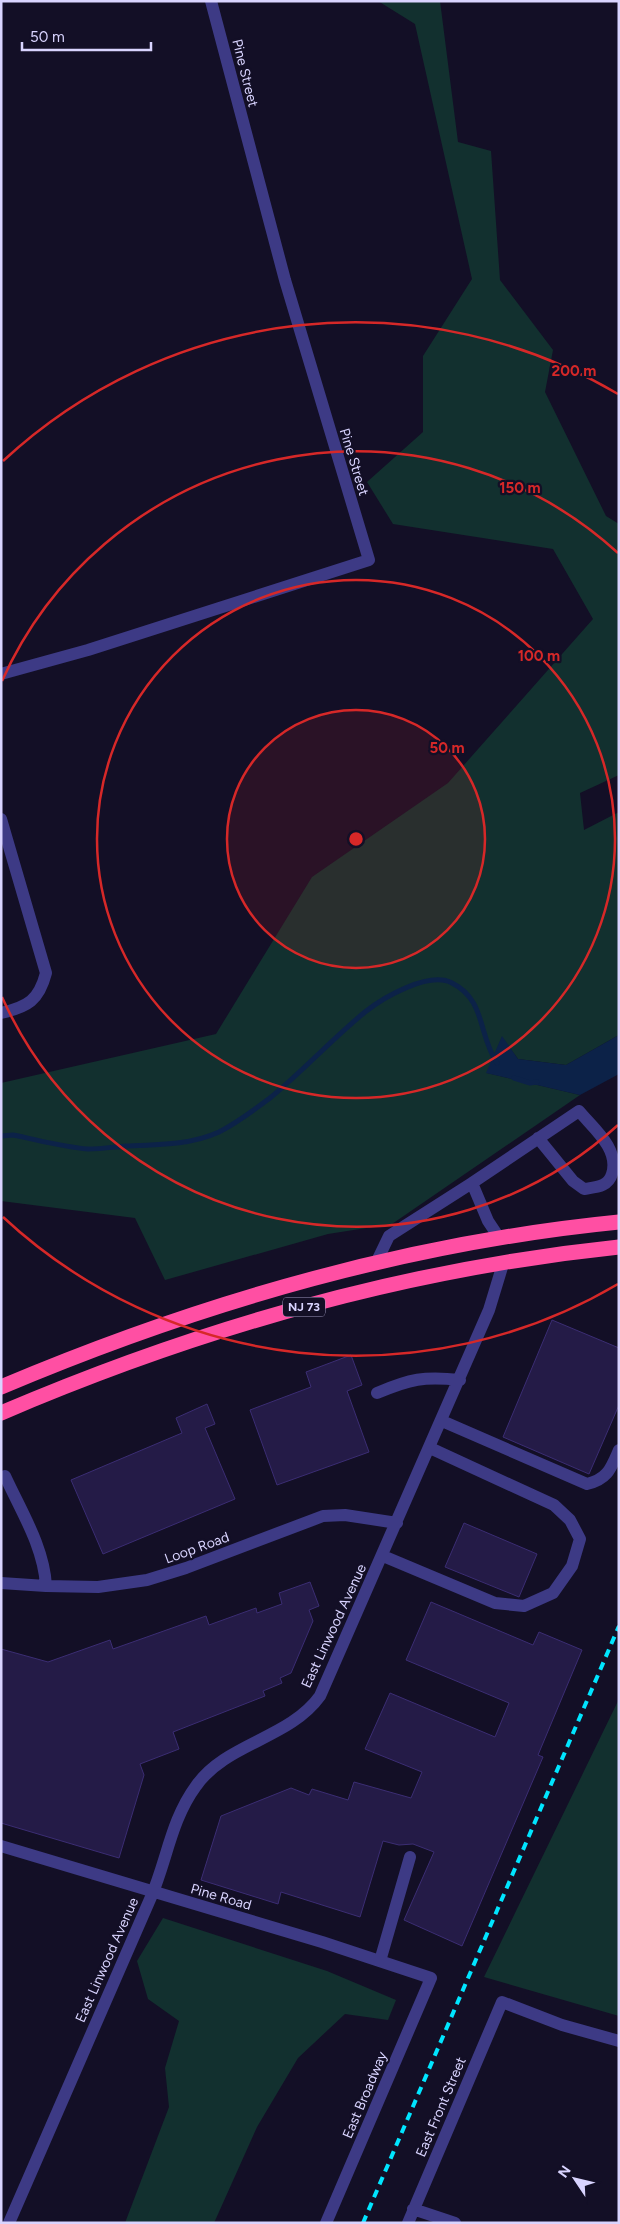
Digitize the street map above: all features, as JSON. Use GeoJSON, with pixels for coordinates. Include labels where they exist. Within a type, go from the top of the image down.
{"type":"FeatureCollection","features":[{"type":"Feature","properties":{"kind":"highway","name":"NJ 73"},"geometry":{"type":"LineString","coordinates":[[1,1386],[54,1364],[169,1322],[240,1300],[376,1263],[500,1239],[619,1222]]}},
{"type":"Feature","properties":{"kind":"highway","name":"NJ 73"},"geometry":{"type":"LineString","coordinates":[[1,1413],[114,1368],[233,1327],[416,1280],[503,1264],[619,1247]]}},
{"type":"Feature","properties":{"kind":"street","name":"Pine Street"},"geometry":{"type":"LineString","coordinates":[[1,674],[98,647],[368,560],[285,280],[211,1]]}},
{"type":"Feature","properties":{"kind":"street"},"geometry":{"type":"LineString","coordinates":[[1,819],[46,973],[42,989],[31,1002],[1,1013]]}},
{"type":"Feature","properties":{"kind":"street"},"geometry":{"type":"LineString","coordinates":[[376,1263],[389,1236],[579,1111],[607,1144],[613,1155],[615,1167],[610,1180],[603,1186],[584,1189],[573,1181],[538,1138]]}},
{"type":"Feature","properties":{"kind":"street"},"geometry":{"type":"LineString","coordinates":[[472,1183],[488,1221],[500,1239]]}},
{"type":"Feature","properties":{"kind":"street","name":"East Linwood Avenue"},"geometry":{"type":"LineString","coordinates":[[9,2223],[153,1892],[183,1804],[198,1783],[227,1757],[294,1721],[314,1704],[320,1696],[460,1380],[494,1299],[503,1264]]}},
{"type":"Feature","properties":{"kind":"street"},"geometry":{"type":"LineString","coordinates":[[376,1393],[406,1381],[431,1377],[460,1380]]}},
{"type":"Feature","properties":{"kind":"street"},"geometry":{"type":"LineString","coordinates":[[442,1421],[587,1484],[600,1481],[610,1470],[619,1450]]}},
{"type":"Feature","properties":{"kind":"street"},"geometry":{"type":"LineString","coordinates":[[383,1556],[495,1603],[524,1606],[553,1593],[572,1566],[580,1539],[570,1520],[554,1505],[430,1448]]}},
{"type":"Feature","properties":{"kind":"street"},"geometry":{"type":"LineString","coordinates":[[5,1476],[39,1550],[45,1567],[46,1586]]}},
{"type":"Feature","properties":{"kind":"street","name":"Loop Road"},"geometry":{"type":"LineString","coordinates":[[1,1583],[98,1587],[155,1578],[333,1514],[397,1523]]}},
{"type":"Feature","properties":{"kind":"street","name":"Pine Road"},"geometry":{"type":"LineString","coordinates":[[1,1846],[431,1978]]}},
{"type":"Feature","properties":{"kind":"street"},"geometry":{"type":"LineString","coordinates":[[380,1961],[410,1857]]}},
{"type":"Feature","properties":{"kind":"street","name":"East Broadway"},"geometry":{"type":"LineString","coordinates":[[326,2223],[431,1978]]}},
{"type":"Feature","properties":{"kind":"street","name":"East Front Street"},"geometry":{"type":"LineString","coordinates":[[408,2223],[502,2002],[562,2025],[619,2041]]}},
{"type":"Feature","properties":{"kind":"street"},"geometry":{"type":"LineString","coordinates":[[414,2209],[455,2223]]}},
{"type":"Feature","properties":{"kind":"green space"},"geometry":{"type":"Polygon","coordinates":[[[378,1],[440,1],[458,142],[491,151],[500,280],[553,350],[545,392],[606,516],[619,524],[619,775],[580,793],[584,830],[619,812],[619,1035],[566,1065],[518,1059],[502,1037],[487,1073],[580,1095],[392,1224],[328,1234],[165,1280],[135,1218],[1,1201],[1,1083],[216,1034],[312,877],[448,783],[593,619],[553,549],[393,524],[367,482],[423,432],[423,356],[472,279],[415,24],[378,1]]]}},
{"type":"Feature","properties":{"kind":"green space"},"geometry":{"type":"Polygon","coordinates":[[[619,1699],[619,2016],[484,1977],[619,1699]]]}},
{"type":"Feature","properties":{"kind":"green space"},"geometry":{"type":"Polygon","coordinates":[[[163,1918],[327,1971],[396,2000],[388,2020],[345,2014],[298,2058],[257,2127],[214,2223],[125,2223],[169,2107],[165,2068],[179,2021],[148,1999],[137,1961],[163,1918]]]}},
{"type":"Feature","properties":{"kind":"water"},"geometry":{"type":"Polygon","coordinates":[[[619,1035],[619,1074],[580,1095],[486,1073],[502,1036],[518,1059],[566,1065],[619,1035]]]}},
{"type":"Feature","properties":{"kind":"building"},"geometry":{"type":"Polygon","coordinates":[[[552,1320],[619,1348],[619,1405],[589,1474],[503,1437],[552,1320]]]}},
{"type":"Feature","properties":{"kind":"building"},"geometry":{"type":"Polygon","coordinates":[[[351,1355],[362,1385],[347,1391],[369,1452],[277,1485],[250,1410],[311,1387],[306,1372],[351,1355]]]}},
{"type":"Feature","properties":{"kind":"building"},"geometry":{"type":"Polygon","coordinates":[[[207,1404],[215,1424],[205,1428],[235,1499],[103,1554],[71,1480],[182,1433],[176,1418],[207,1404]]]}},
{"type":"Feature","properties":{"kind":"building"},"geometry":{"type":"Polygon","coordinates":[[[464,1523],[537,1554],[519,1597],[445,1567],[464,1523]]]}},
{"type":"Feature","properties":{"kind":"building"},"geometry":{"type":"Polygon","coordinates":[[[310,1582],[319,1606],[309,1610],[313,1621],[291,1673],[280,1678],[282,1683],[263,1691],[265,1696],[173,1732],[179,1749],[140,1764],[144,1775],[119,1858],[1,1823],[1,1649],[48,1662],[110,1640],[113,1649],[206,1616],[209,1625],[256,1608],[257,1613],[282,1604],[279,1593],[310,1582]]]}},
{"type":"Feature","properties":{"kind":"building"},"geometry":{"type":"Polygon","coordinates":[[[431,1602],[533,1645],[539,1632],[582,1650],[538,1755],[543,1757],[462,1946],[404,1920],[434,1852],[413,1844],[399,1845],[383,1841],[360,1917],[281,1892],[278,1904],[201,1880],[221,1816],[291,1788],[309,1795],[312,1789],[348,1800],[354,1782],[411,1798],[422,1772],[365,1749],[390,1693],[495,1737],[509,1703],[406,1660],[431,1602]]]}},
{"type":"Feature","properties":{"kind":"waterway"},"geometry":{"type":"LineString","coordinates":[[1,1136],[13,1135],[88,1149],[174,1144],[197,1140],[232,1125],[270,1098],[353,1022],[383,999],[407,987],[431,980],[442,980],[452,983],[463,990],[471,999],[497,1063]]}},
{"type":"Feature","properties":{"kind":"waterway"},"geometry":{"type":"LineString","coordinates":[[514,1078],[530,1083],[537,1082]]}},
{"type":"Feature","properties":{"kind":"railway"},"geometry":{"type":"LineString","coordinates":[[363,2223],[619,1626]]}}]}
